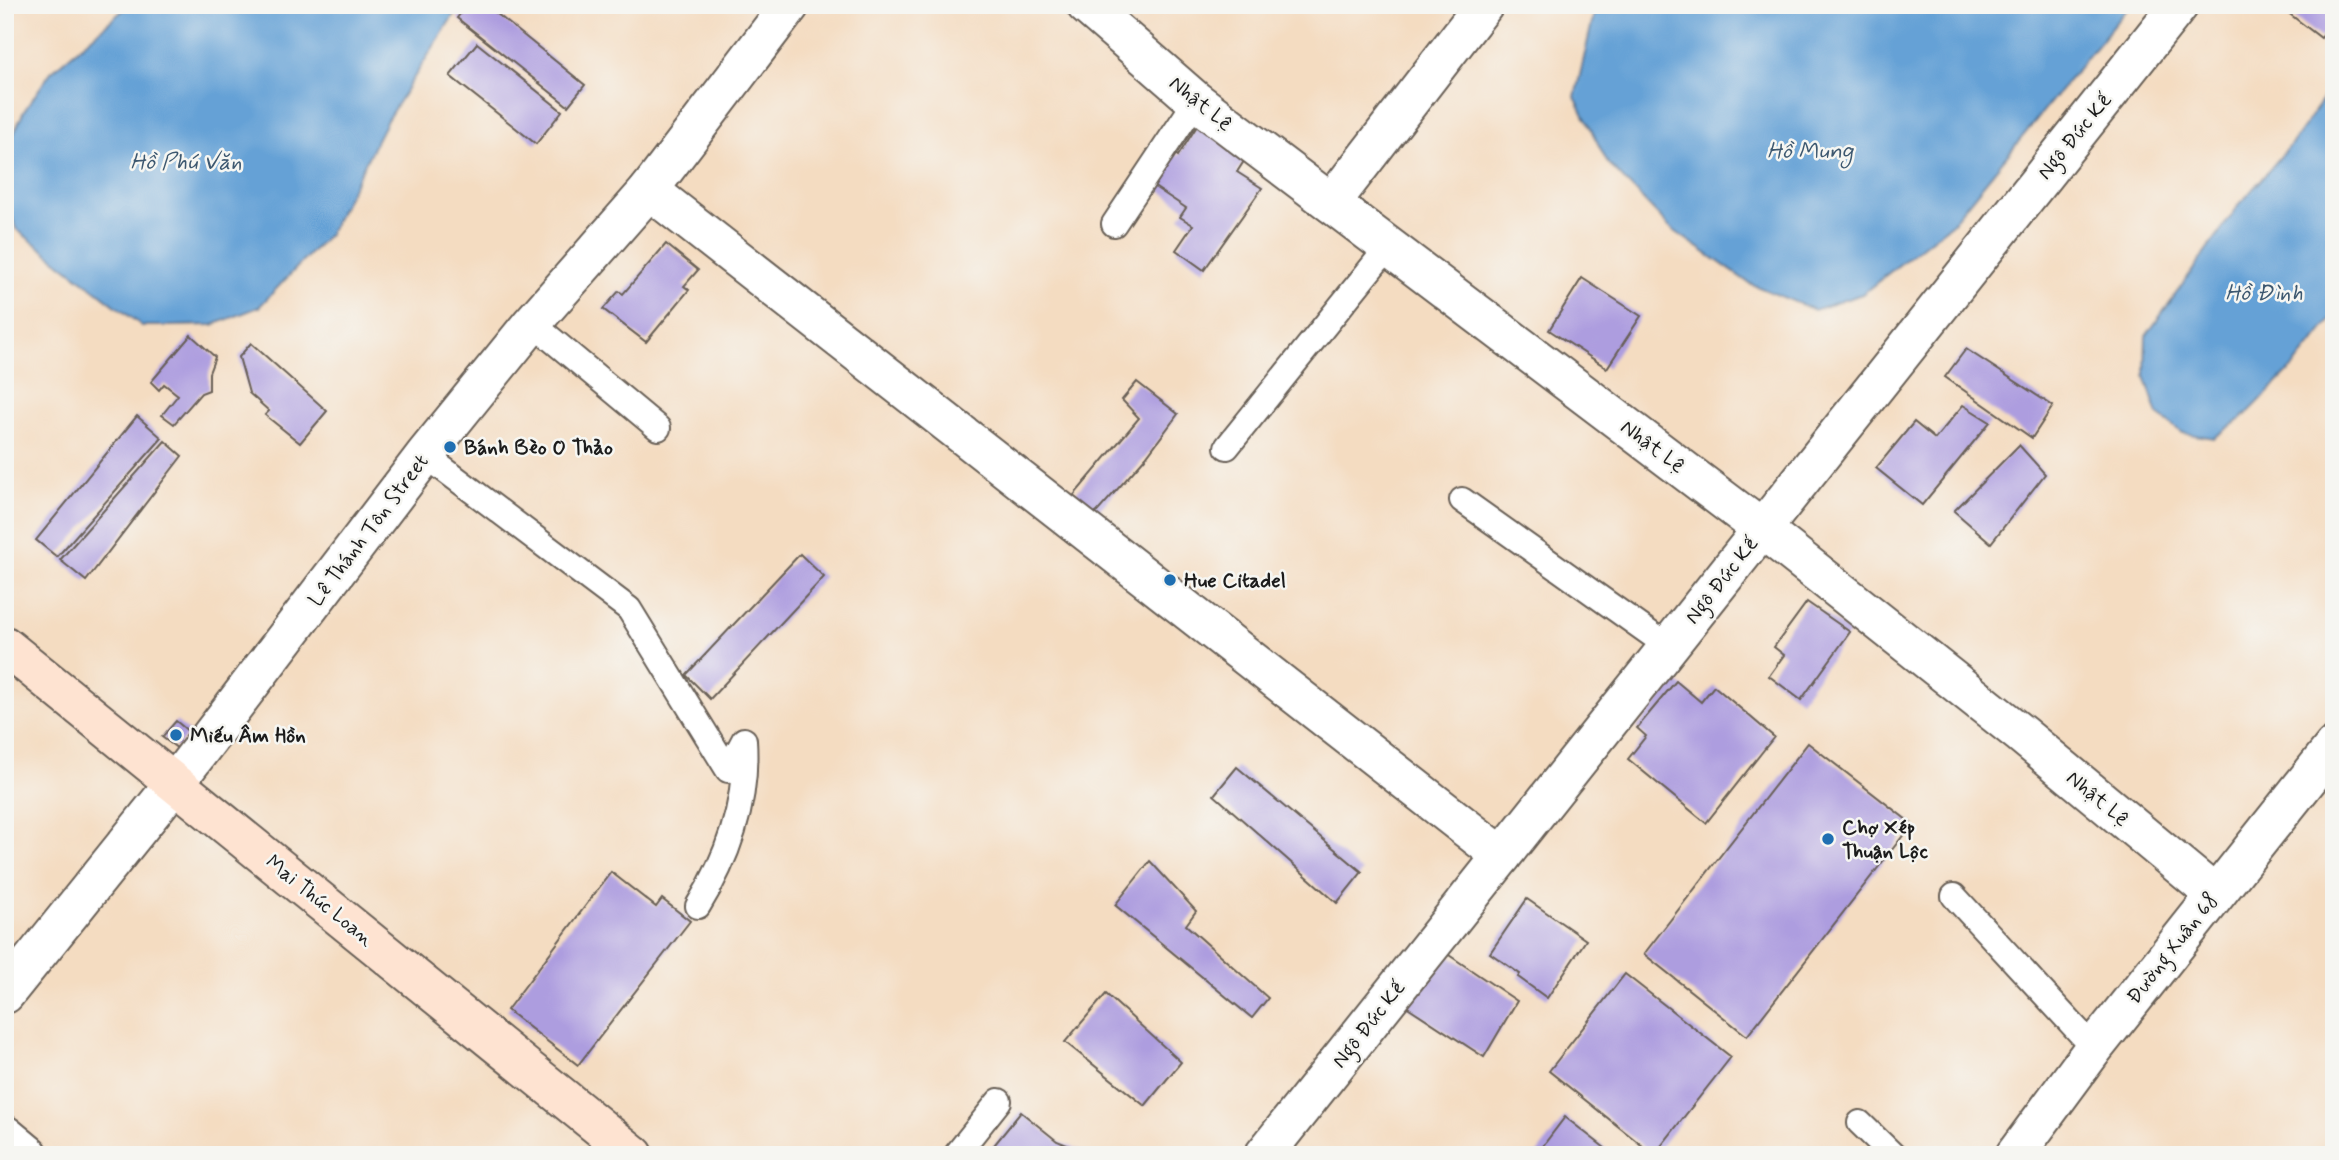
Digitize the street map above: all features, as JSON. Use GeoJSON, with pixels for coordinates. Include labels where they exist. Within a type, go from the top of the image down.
{"type":"FeatureCollection","features":[{"type":"Feature","properties":{"kind":"street","name":"Lê Thánh Tôn Street"},"geometry":{"type":"LineString","coordinates":[[5,994],[174,783],[425,455],[532,323],[649,190],[790,5]]}},
{"type":"Feature","properties":{"kind":"street","name":"Nhật Lệ"},"geometry":{"type":"LineString","coordinates":[[1086,5],[1196,101],[1762,529],[2021,734],[2214,894]]}},
{"type":"Feature","properties":{"kind":"street"},"geometry":{"type":"LineString","coordinates":[[1331,203],[1484,5]]}},
{"type":"Feature","properties":{"kind":"street","name":"Ngô Đức Kế"},"geometry":{"type":"LineString","coordinates":[[1264,1155],[2179,5]]}},
{"type":"Feature","properties":{"kind":"street"},"geometry":{"type":"LineString","coordinates":[[649,190],[1502,856]]}},
{"type":"Feature","properties":{"kind":"street","name":"Mai Thúc Loan"},"geometry":{"type":"LineString","coordinates":[[5,646],[634,1155]]}},
{"type":"Feature","properties":{"kind":"street","name":"Đường Xuân 68"},"geometry":{"type":"LineString","coordinates":[[2015,1155],[2214,894],[2334,746]]}},
{"type":"Feature","properties":{"kind":"street"},"geometry":{"type":"LineString","coordinates":[[5,1135],[29,1155]]}},
{"type":"Feature","properties":{"kind":"lane"},"geometry":{"type":"LineString","coordinates":[[1114,224],[1196,101]]}},
{"type":"Feature","properties":{"kind":"lane"},"geometry":{"type":"LineString","coordinates":[[1227,447],[1389,246]]}},
{"type":"Feature","properties":{"kind":"lane"},"geometry":{"type":"LineString","coordinates":[[532,323],[658,428]]}},
{"type":"Feature","properties":{"kind":"lane"},"geometry":{"type":"LineString","coordinates":[[425,455],[629,609],[728,770],[744,740],[746,769],[732,837],[719,871],[698,906]]}},
{"type":"Feature","properties":{"kind":"lane"},"geometry":{"type":"LineString","coordinates":[[1462,500],[1669,647]]}},
{"type":"Feature","properties":{"kind":"lane"},"geometry":{"type":"LineString","coordinates":[[1954,896],[2094,1048]]}},
{"type":"Feature","properties":{"kind":"lane"},"geometry":{"type":"LineString","coordinates":[[956,1155],[999,1101]]}},
{"type":"Feature","properties":{"kind":"lane"},"geometry":{"type":"LineString","coordinates":[[1860,1122],[1893,1155]]}},
{"type":"Feature","properties":{"kind":"water","name":"Hồ Phú Văn"},"geometry":{"type":"Polygon","coordinates":[[[129,5],[460,5],[387,120],[329,234],[259,307],[213,325],[142,326],[16,229],[5,195],[9,144],[24,111],[51,72],[129,5]]]}},
{"type":"Feature","properties":{"kind":"water","name":"Hồ Mung"},"geometry":{"type":"Polygon","coordinates":[[[1596,5],[2130,5],[1952,223],[1862,294],[1814,310],[1749,283],[1669,227],[1607,162],[1575,97],[1596,5]]]}},
{"type":"Feature","properties":{"kind":"water","name":"Hồ Đình"},"geometry":{"type":"Polygon","coordinates":[[[2334,84],[2334,316],[2295,365],[2246,415],[2214,438],[2183,433],[2158,415],[2145,376],[2146,336],[2239,205],[2293,142],[2334,84]]]}},
{"type":"Feature","properties":{"kind":"building"},"geometry":{"type":"Polygon","coordinates":[[[467,5],[486,5],[585,85],[568,106],[457,18],[467,5]]]}},
{"type":"Feature","properties":{"kind":"building"},"geometry":{"type":"Polygon","coordinates":[[[2278,5],[2334,5],[2334,21],[2321,38],[2278,5]]]}},
{"type":"Feature","properties":{"kind":"building"},"geometry":{"type":"Polygon","coordinates":[[[477,43],[562,111],[536,144],[450,76],[477,43]]]}},
{"type":"Feature","properties":{"kind":"building"},"geometry":{"type":"Polygon","coordinates":[[[1197,126],[1246,158],[1237,172],[1262,188],[1204,270],[1176,250],[1193,225],[1180,217],[1186,208],[1153,186],[1174,153],[1178,156],[1197,126]]]}},
{"type":"Feature","properties":{"kind":"building"},"geometry":{"type":"Polygon","coordinates":[[[666,244],[698,270],[684,286],[689,290],[646,342],[603,309],[619,291],[623,294],[666,244]]]}},
{"type":"Feature","properties":{"kind":"building"},"geometry":{"type":"Polygon","coordinates":[[[1582,278],[1641,316],[1607,368],[1549,330],[1582,278]]]}},
{"type":"Feature","properties":{"kind":"building"},"geometry":{"type":"Polygon","coordinates":[[[191,335],[215,357],[209,373],[209,390],[201,393],[174,424],[162,415],[178,395],[164,384],[159,390],[151,382],[191,335]]]}},
{"type":"Feature","properties":{"kind":"building"},"geometry":{"type":"Polygon","coordinates":[[[251,343],[327,411],[300,443],[265,415],[269,411],[249,393],[239,357],[251,343]]]}},
{"type":"Feature","properties":{"kind":"building"},"geometry":{"type":"Polygon","coordinates":[[[1966,349],[2053,406],[2032,438],[1945,377],[1966,349]]]}},
{"type":"Feature","properties":{"kind":"building"},"geometry":{"type":"Polygon","coordinates":[[[1137,382],[1178,414],[1146,457],[1091,519],[1069,501],[1139,418],[1122,400],[1137,382]]]}},
{"type":"Feature","properties":{"kind":"building"},"geometry":{"type":"Polygon","coordinates":[[[1963,405],[1990,422],[1922,505],[1876,468],[1914,422],[1935,439],[1963,405]]]}},
{"type":"Feature","properties":{"kind":"building"},"geometry":{"type":"Polygon","coordinates":[[[137,416],[162,438],[57,557],[36,540],[137,416]]]}},
{"type":"Feature","properties":{"kind":"building"},"geometry":{"type":"Polygon","coordinates":[[[165,441],[182,456],[86,581],[60,560],[165,441]]]}},
{"type":"Feature","properties":{"kind":"building"},"geometry":{"type":"Polygon","coordinates":[[[2019,445],[2045,474],[1991,543],[1954,511],[2019,445]]]}},
{"type":"Feature","properties":{"kind":"building"},"geometry":{"type":"Polygon","coordinates":[[[800,554],[824,577],[710,699],[686,675],[800,554]]]}},
{"type":"Feature","properties":{"kind":"building"},"geometry":{"type":"Polygon","coordinates":[[[1807,602],[1850,632],[1801,700],[1769,676],[1784,655],[1774,647],[1807,602]]]}},
{"type":"Feature","properties":{"kind":"building"},"geometry":{"type":"Polygon","coordinates":[[[1676,681],[1701,702],[1714,686],[1774,737],[1706,823],[1628,759],[1646,736],[1637,728],[1676,681]]]}},
{"type":"Feature","properties":{"kind":"building","name":"Miếu Âm Hồn"},"geometry":{"type":"Polygon","coordinates":[[[176,721],[189,732],[177,748],[162,737],[176,721]]]}},
{"type":"Feature","properties":{"kind":"building"},"geometry":{"type":"Polygon","coordinates":[[[1808,743],[1912,824],[1747,1036],[1644,954],[1808,743]]]}},
{"type":"Feature","properties":{"kind":"building"},"geometry":{"type":"Polygon","coordinates":[[[1237,767],[1362,872],[1337,903],[1214,795],[1237,767]]]}},
{"type":"Feature","properties":{"kind":"building"},"geometry":{"type":"Polygon","coordinates":[[[1150,861],[1196,911],[1186,925],[1268,998],[1252,1018],[1115,905],[1150,861]]]}},
{"type":"Feature","properties":{"kind":"building"},"geometry":{"type":"Polygon","coordinates":[[[611,872],[656,907],[662,899],[690,921],[578,1065],[507,1010],[611,872]]]}},
{"type":"Feature","properties":{"kind":"building"},"geometry":{"type":"Polygon","coordinates":[[[1527,899],[1586,940],[1547,998],[1518,977],[1520,974],[1490,953],[1527,899]]]}},
{"type":"Feature","properties":{"kind":"building"},"geometry":{"type":"Polygon","coordinates":[[[1437,947],[1517,1001],[1484,1057],[1400,1002],[1437,947]]]}},
{"type":"Feature","properties":{"kind":"building"},"geometry":{"type":"Polygon","coordinates":[[[1625,974],[1731,1057],[1654,1155],[1549,1071],[1625,974]]]}},
{"type":"Feature","properties":{"kind":"building"},"geometry":{"type":"Polygon","coordinates":[[[1106,994],[1181,1062],[1145,1106],[1065,1042],[1106,994]]]}},
{"type":"Feature","properties":{"kind":"building"},"geometry":{"type":"Polygon","coordinates":[[[1021,1112],[1057,1141],[1092,1155],[986,1155],[1021,1112]]]}},
{"type":"Feature","properties":{"kind":"building"},"geometry":{"type":"Polygon","coordinates":[[[1565,1117],[1614,1155],[1536,1155],[1565,1117]]]}},
{"type":"Feature","properties":{"kind":"place","name":"Bánh Bèo O Thảo"},"geometry":{"type":"Point","coordinates":[450,447]}},
{"type":"Feature","properties":{"kind":"place","name":"Hue Citadel"},"geometry":{"type":"Point","coordinates":[1170,580]}},
{"type":"Feature","properties":{"kind":"place","name":"Miếu Âm Hồn"},"geometry":{"type":"Point","coordinates":[176,735]}},
{"type":"Feature","properties":{"kind":"place","name":"Chợ Xép Thuận Lộc"},"geometry":{"type":"Point","coordinates":[1828,839]}}]}
